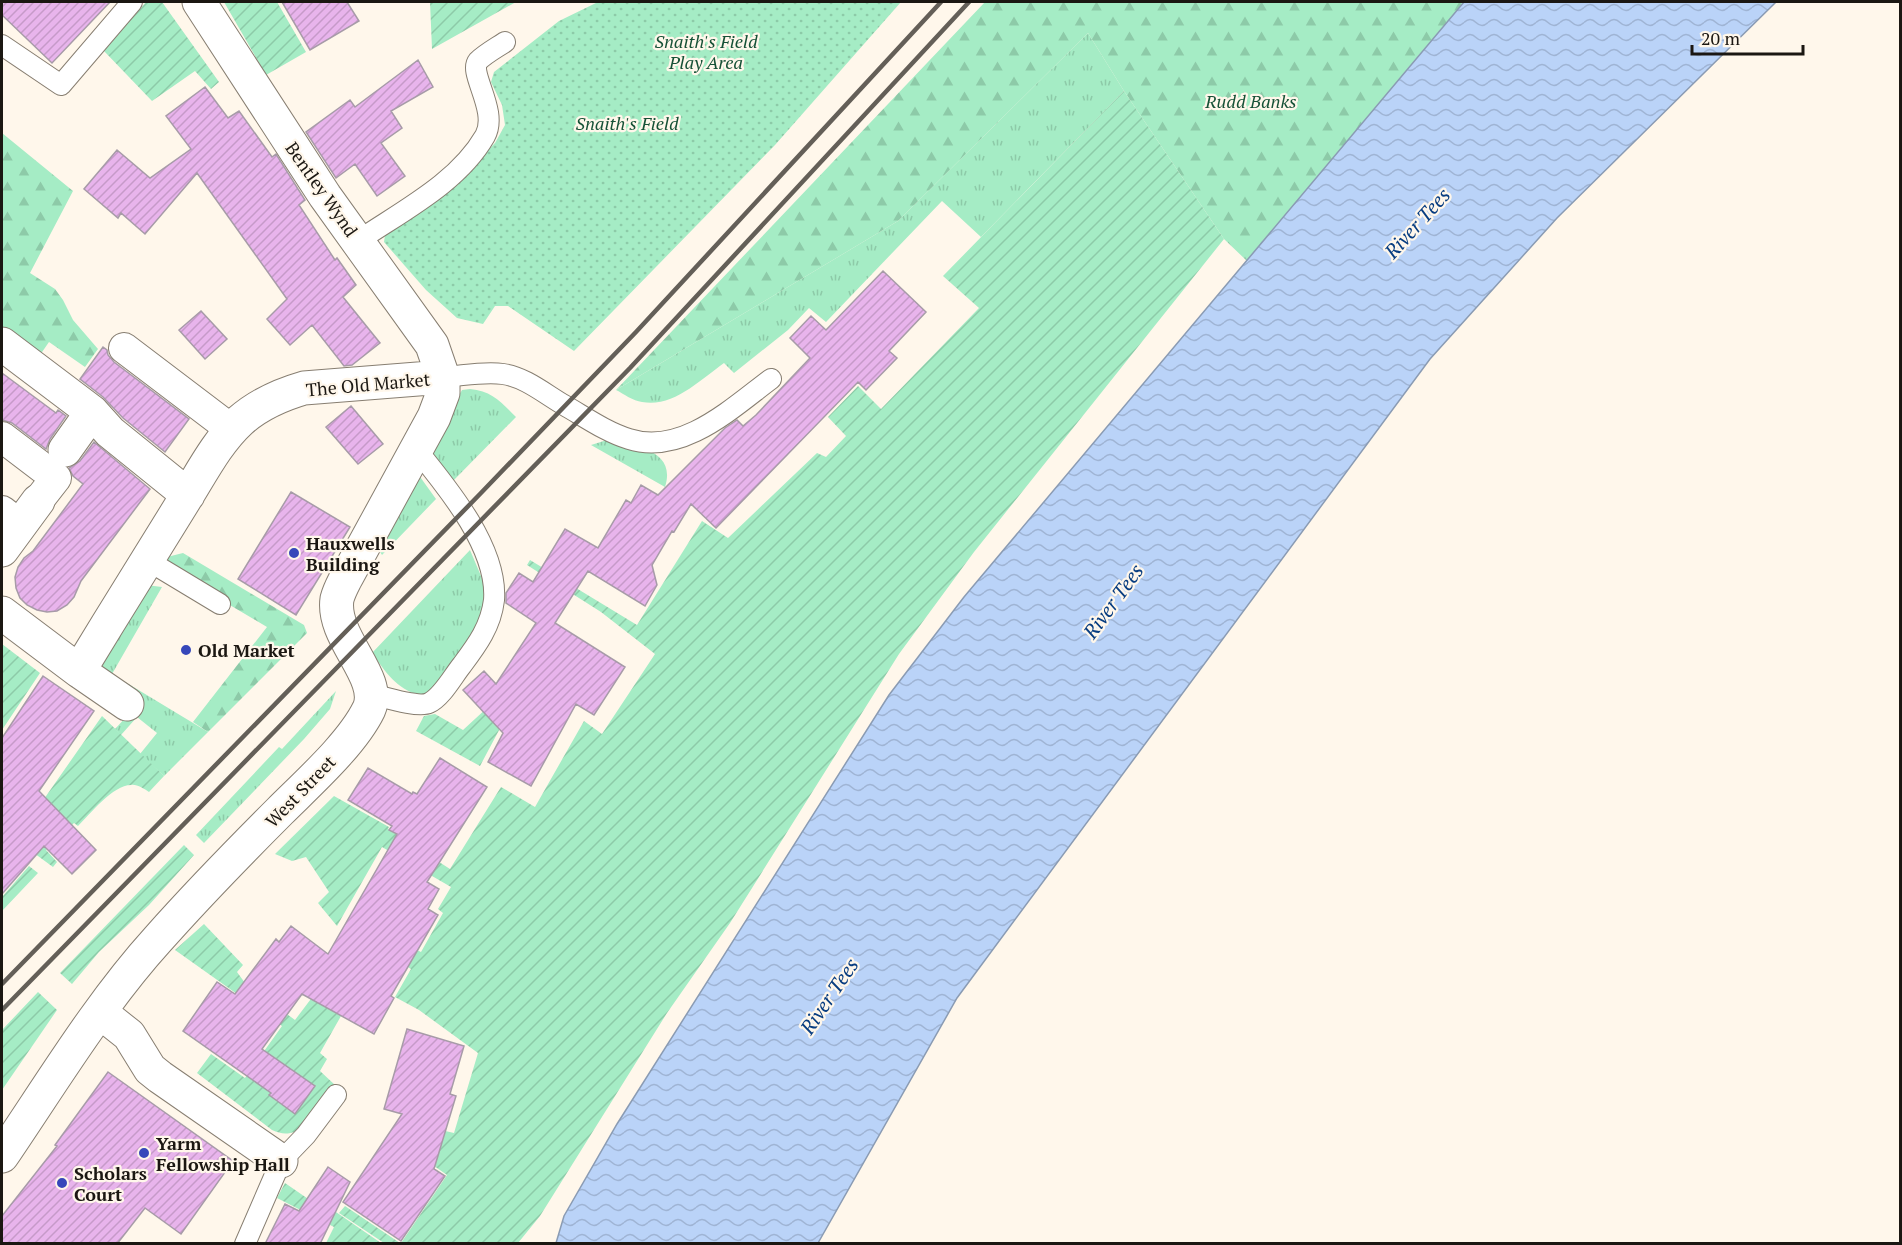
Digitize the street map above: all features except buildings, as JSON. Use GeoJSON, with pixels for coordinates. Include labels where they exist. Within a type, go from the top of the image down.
{"type":"FeatureCollection","features":[{"type":"Feature","properties":{"kind":"street","name":"Bentley Wynd"},"geometry":{"type":"LineString","coordinates":[[199,2],[325,196],[432,345],[443,378]]}},
{"type":"Feature","properties":{"kind":"street"},"geometry":{"type":"LineString","coordinates":[[2,344],[92,412],[110,432],[188,495]]}},
{"type":"Feature","properties":{"kind":"street"},"geometry":{"type":"LineString","coordinates":[[124,348],[232,430]]}},
{"type":"Feature","properties":{"kind":"street","name":"The Old Market"},"geometry":{"type":"LineString","coordinates":[[80,671],[188,495],[232,430],[248,414],[285,393],[304,388],[443,378]]}},
{"type":"Feature","properties":{"kind":"street"},"geometry":{"type":"LineString","coordinates":[[371,694],[369,682],[346,642],[341,627],[338,598],[346,578],[434,417],[443,393],[443,378]]}},
{"type":"Feature","properties":{"kind":"street"},"geometry":{"type":"LineString","coordinates":[[65,450],[92,412]]}},
{"type":"Feature","properties":{"kind":"street"},"geometry":{"type":"LineString","coordinates":[[2,437],[56,478],[15,522]]}},
{"type":"Feature","properties":{"kind":"street"},"geometry":{"type":"LineString","coordinates":[[2,613],[127,704]]}},
{"type":"Feature","properties":{"kind":"street","name":"West Street"},"geometry":{"type":"LineString","coordinates":[[2,1156],[100,1012],[156,940],[327,765],[356,729],[369,708],[371,694]]}},
{"type":"Feature","properties":{"kind":"street"},"geometry":{"type":"LineString","coordinates":[[100,1012],[129,1035],[150,1069],[281,1161]]}},
{"type":"Feature","properties":{"kind":"lane"},"geometry":{"type":"LineString","coordinates":[[2,45],[61,85],[132,2]]}},
{"type":"Feature","properties":{"kind":"lane"},"geometry":{"type":"LineString","coordinates":[[358,241],[445,180],[478,146],[486,134],[489,114],[475,70],[477,62],[504,42]]}},
{"type":"Feature","properties":{"kind":"lane"},"geometry":{"type":"LineString","coordinates":[[443,378],[502,373],[519,378],[602,428],[630,440],[658,443],[678,439],[694,432],[728,411],[771,379]]}},
{"type":"Feature","properties":{"kind":"lane"},"geometry":{"type":"LineString","coordinates":[[371,694],[414,703],[430,702],[478,643],[489,620],[494,601],[492,574],[480,543],[450,492],[416,448]]}},
{"type":"Feature","properties":{"kind":"lane"},"geometry":{"type":"LineString","coordinates":[[147,560],[220,604]]}},
{"type":"Feature","properties":{"kind":"lane"},"geometry":{"type":"LineString","coordinates":[[245,1244],[281,1161],[306,1135],[336,1095]]}},
{"type":"Feature","properties":{"kind":"green space"},"geometry":{"type":"Polygon","coordinates":[[[146,2],[162,2],[219,82],[211,89],[195,71],[152,101],[104,51],[146,2]]]}},
{"type":"Feature","properties":{"kind":"green space"},"geometry":{"type":"Polygon","coordinates":[[[224,2],[277,2],[306,52],[266,75],[224,2]]]}},
{"type":"Feature","properties":{"kind":"green space"},"geometry":{"type":"Polygon","coordinates":[[[430,2],[516,2],[432,49],[430,2]]]}},
{"type":"Feature","properties":{"kind":"green space","name":"Snaith's Field"},"geometry":{"type":"Polygon","coordinates":[[[598,2],[901,2],[775,145],[574,351],[508,306],[495,306],[483,324],[457,318],[426,290],[384,242],[385,235],[447,191],[495,143],[505,125],[502,105],[491,82],[494,72],[559,21],[598,2]]]}},
{"type":"Feature","properties":{"kind":"green space","name":"Rudd Banks"},"geometry":{"type":"Polygon","coordinates":[[[985,2],[1464,2],[1247,261],[1224,239],[1124,91],[1088,33],[898,221],[616,390],[985,2]]]}},
{"type":"Feature","properties":{"kind":"green space"},"geometry":{"type":"Polygon","coordinates":[[[1088,33],[1124,91],[981,237],[942,201],[826,322],[809,308],[788,330],[734,373],[724,363],[686,391],[665,401],[653,403],[639,401],[616,390],[898,221],[1088,33]]]}},
{"type":"Feature","properties":{"kind":"green space"},"geometry":{"type":"Polygon","coordinates":[[[1124,91],[1224,239],[974,552],[899,654],[730,923],[667,1013],[540,1216],[518,1243],[401,1243],[447,1175],[427,1161],[441,1130],[454,1133],[478,1053],[419,1010],[395,997],[411,969],[399,961],[407,945],[421,952],[443,913],[438,909],[451,887],[382,847],[337,926],[318,903],[329,892],[306,857],[292,861],[275,854],[334,796],[389,827],[388,829],[450,869],[501,787],[535,807],[584,721],[602,734],[655,654],[601,612],[527,565],[530,560],[637,625],[702,521],[728,538],[817,453],[826,457],[846,436],[828,417],[858,386],[881,409],[979,308],[943,276],[1124,91]]]}},
{"type":"Feature","properties":{"kind":"green space"},"geometry":{"type":"Polygon","coordinates":[[[2,133],[73,191],[30,273],[55,289],[73,320],[98,349],[85,367],[49,342],[40,355],[2,328],[2,133]]]}},
{"type":"Feature","properties":{"kind":"green space"},"geometry":{"type":"Polygon","coordinates":[[[470,389],[490,395],[516,417],[452,482],[427,451],[462,390],[470,389]]]}},
{"type":"Feature","properties":{"kind":"green space"},"geometry":{"type":"Polygon","coordinates":[[[607,440],[640,447],[659,457],[665,464],[667,474],[665,487],[591,445],[607,440]]]}},
{"type":"Feature","properties":{"kind":"green space"},"geometry":{"type":"Polygon","coordinates":[[[418,474],[436,499],[382,555],[379,550],[418,474]]]}},
{"type":"Feature","properties":{"kind":"green space"},"geometry":{"type":"Polygon","coordinates":[[[470,550],[484,583],[485,611],[474,633],[432,690],[420,696],[398,684],[372,653],[470,550]]]}},
{"type":"Feature","properties":{"kind":"green space"},"geometry":{"type":"Polygon","coordinates":[[[183,553],[304,625],[307,633],[208,732],[193,722],[267,627],[174,572],[165,559],[183,553]]]}},
{"type":"Feature","properties":{"kind":"green space"},"geometry":{"type":"Polygon","coordinates":[[[146,585],[162,587],[112,674],[208,732],[164,776],[140,754],[157,733],[137,717],[121,735],[115,729],[141,701],[103,671],[102,664],[146,585]]]}},
{"type":"Feature","properties":{"kind":"green space"},"geometry":{"type":"Polygon","coordinates":[[[2,644],[40,673],[2,730],[2,644]]]}},
{"type":"Feature","properties":{"kind":"green space"},"geometry":{"type":"Polygon","coordinates":[[[514,683],[522,687],[480,766],[416,731],[424,716],[435,714],[463,730],[514,683]]]}},
{"type":"Feature","properties":{"kind":"green space"},"geometry":{"type":"Polygon","coordinates":[[[336,691],[330,709],[304,739],[204,843],[196,835],[279,747],[282,749],[336,691]]]}},
{"type":"Feature","properties":{"kind":"green space"},"geometry":{"type":"Polygon","coordinates":[[[102,716],[164,776],[149,792],[133,785],[124,786],[102,801],[78,826],[74,823],[46,850],[57,862],[53,867],[12,837],[23,820],[2,805],[2,785],[37,809],[102,716]]]}},
{"type":"Feature","properties":{"kind":"green space"},"geometry":{"type":"Polygon","coordinates":[[[184,845],[194,855],[149,905],[99,952],[72,984],[60,973],[184,845]]]}},
{"type":"Feature","properties":{"kind":"green space"},"geometry":{"type":"Polygon","coordinates":[[[29,866],[38,873],[2,911],[2,897],[29,866]]]}},
{"type":"Feature","properties":{"kind":"green space"},"geometry":{"type":"Polygon","coordinates":[[[204,924],[243,965],[237,972],[245,983],[295,1020],[329,975],[317,965],[326,952],[337,965],[362,979],[320,1053],[327,1059],[320,1071],[335,1085],[296,1131],[284,1134],[272,1130],[197,1073],[211,1054],[245,1078],[282,1026],[175,950],[204,924]]]}},
{"type":"Feature","properties":{"kind":"green space"},"geometry":{"type":"Polygon","coordinates":[[[38,992],[57,1010],[2,1090],[2,1030],[38,992]]]}},
{"type":"Feature","properties":{"kind":"green space"},"geometry":{"type":"Polygon","coordinates":[[[285,1183],[314,1203],[317,1199],[381,1243],[326,1243],[334,1227],[277,1198],[285,1183]]]}},
{"type":"Feature","properties":{"kind":"green space"},"geometry":{"type":"Polygon","coordinates":[[[345,1206],[400,1243],[384,1243],[339,1213],[345,1206]]]}},
{"type":"Feature","properties":{"kind":"water","name":"River Tees"},"geometry":{"type":"Polygon","coordinates":[[[1464,2],[1776,2],[1557,218],[1430,359],[957,998],[818,1243],[556,1243],[564,1216],[617,1124],[889,695],[964,597],[1464,2]]]}},
{"type":"Feature","properties":{"kind":"railway"},"geometry":{"type":"LineString","coordinates":[[2,984],[636,332],[941,2]]}},
{"type":"Feature","properties":{"kind":"railway"},"geometry":{"type":"LineString","coordinates":[[2,1010],[630,368],[969,2]]}},
{"type":"Feature","properties":{"kind":"place","name":"Hauxwells Building"},"geometry":{"type":"Point","coordinates":[294,553]}},
{"type":"Feature","properties":{"kind":"place","name":"Old Market"},"geometry":{"type":"Point","coordinates":[186,650]}},
{"type":"Feature","properties":{"kind":"place","name":"Yarm Fellowship Hall"},"geometry":{"type":"Point","coordinates":[144,1153]}},
{"type":"Feature","properties":{"kind":"place","name":"Scholars Court"},"geometry":{"type":"Point","coordinates":[62,1183]}},
{"type":"Feature","properties":{"kind":"park label","name":"Snaith's Field Play Area"},"geometry":{"type":"Point","coordinates":[706,51]}}]}
